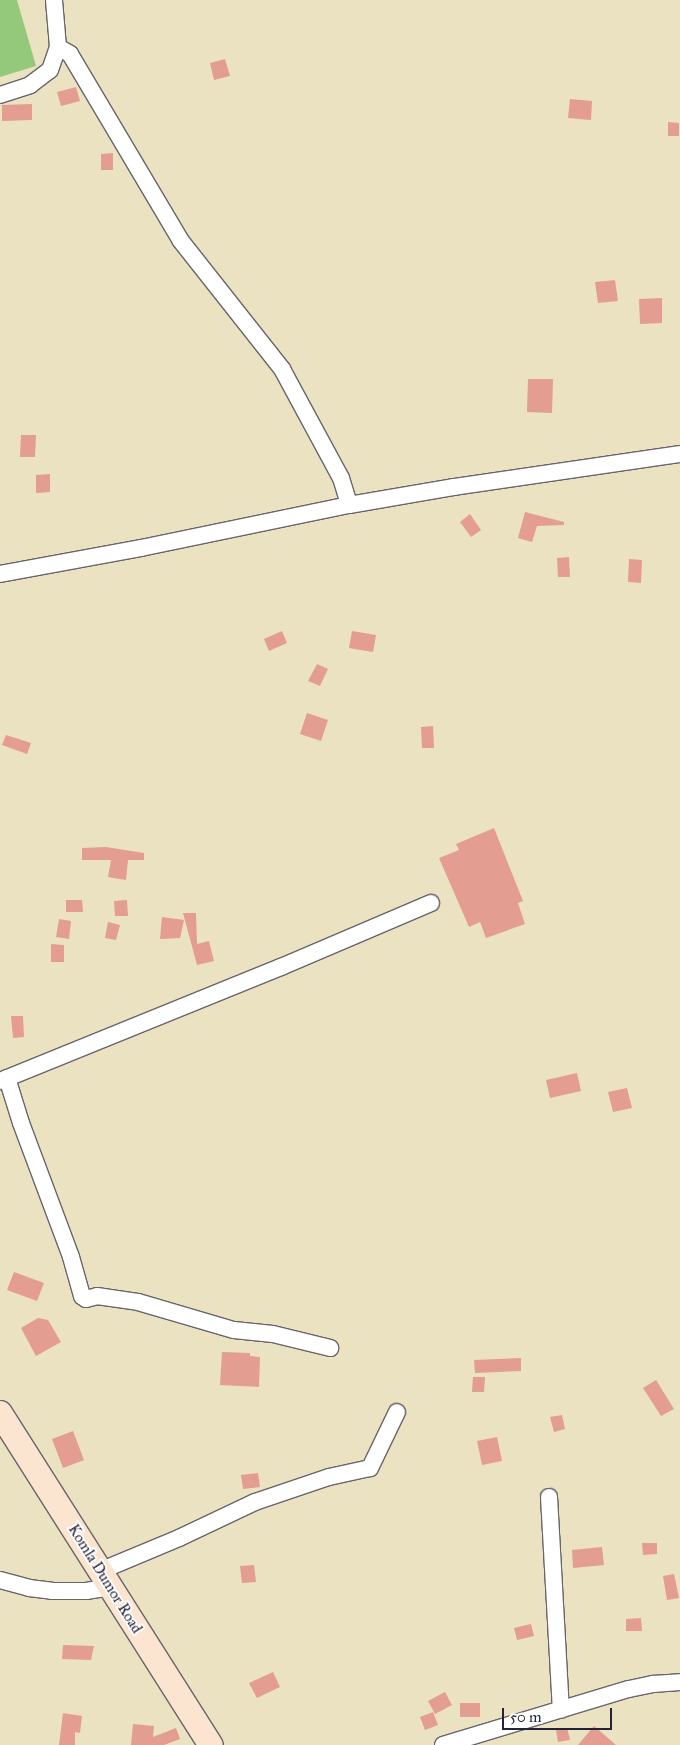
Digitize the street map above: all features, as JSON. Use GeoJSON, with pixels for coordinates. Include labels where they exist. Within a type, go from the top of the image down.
{"type":"FeatureCollection","features":[{"type":"Feature","properties":{"kind":"street"},"geometry":{"type":"LineString","coordinates":[[0,95],[30,85],[50,70],[58,47],[54,0]]}},
{"type":"Feature","properties":{"kind":"street"},"geometry":{"type":"LineString","coordinates":[[58,47],[70,54],[181,241],[282,368],[341,478],[349,505]]}},
{"type":"Feature","properties":{"kind":"street"},"geometry":{"type":"LineString","coordinates":[[0,574],[141,548],[349,505],[454,487],[680,454]]}},
{"type":"Feature","properties":{"kind":"street"},"geometry":{"type":"LineString","coordinates":[[330,1348],[273,1334],[234,1330],[138,1302],[96,1296],[86,1299],[82,1296],[4,1080],[281,967],[431,903]]}},
{"type":"Feature","properties":{"kind":"street"},"geometry":{"type":"LineString","coordinates":[[0,1580],[29,1588],[52,1591],[86,1591],[179,1538],[255,1502],[329,1476],[370,1468],[397,1412]]}},
{"type":"Feature","properties":{"kind":"street","name":"Komla Dumor Road"},"geometry":{"type":"LineString","coordinates":[[0,1414],[211,1745]]}},
{"type":"Feature","properties":{"kind":"street"},"geometry":{"type":"LineString","coordinates":[[549,1497],[561,1710]]}},
{"type":"Feature","properties":{"kind":"street"},"geometry":{"type":"LineString","coordinates":[[443,1745],[628,1689],[653,1684],[680,1682]]}},
{"type":"Feature","properties":{"kind":"green space"},"geometry":{"type":"Polygon","coordinates":[[[0,0],[17,0],[36,66],[0,77],[0,0]]]}},
{"type":"Feature","properties":{"kind":"building"},"geometry":{"type":"Polygon","coordinates":[[[225,59],[230,76],[214,80],[210,63],[225,59]]]}},
{"type":"Feature","properties":{"kind":"building"},"geometry":{"type":"Polygon","coordinates":[[[76,87],[80,101],[61,106],[57,92],[76,87]]]}},
{"type":"Feature","properties":{"kind":"building"},"geometry":{"type":"Polygon","coordinates":[[[570,99],[592,101],[591,120],[568,118],[570,99]]]}},
{"type":"Feature","properties":{"kind":"building"},"geometry":{"type":"Polygon","coordinates":[[[32,104],[32,120],[2,121],[2,105],[32,104]]]}},
{"type":"Feature","properties":{"kind":"building"},"geometry":{"type":"Polygon","coordinates":[[[668,122],[679,123],[679,136],[668,136],[668,122]]]}},
{"type":"Feature","properties":{"kind":"building"},"geometry":{"type":"Polygon","coordinates":[[[113,153],[113,170],[101,170],[101,154],[113,153]]]}},
{"type":"Feature","properties":{"kind":"building"},"geometry":{"type":"Polygon","coordinates":[[[615,280],[618,301],[598,303],[595,282],[615,280]]]}},
{"type":"Feature","properties":{"kind":"building"},"geometry":{"type":"Polygon","coordinates":[[[662,298],[662,323],[640,324],[639,299],[662,298]]]}},
{"type":"Feature","properties":{"kind":"building"},"geometry":{"type":"Polygon","coordinates":[[[528,379],[553,379],[552,413],[527,412],[528,379]]]}},
{"type":"Feature","properties":{"kind":"building"},"geometry":{"type":"Polygon","coordinates":[[[21,435],[36,435],[35,457],[20,457],[21,435]]]}},
{"type":"Feature","properties":{"kind":"building"},"geometry":{"type":"Polygon","coordinates":[[[50,474],[50,492],[36,493],[36,475],[50,474]]]}},
{"type":"Feature","properties":{"kind":"building"},"geometry":{"type":"Polygon","coordinates":[[[525,512],[564,522],[564,525],[537,526],[532,542],[518,538],[525,512]]]}},
{"type":"Feature","properties":{"kind":"building"},"geometry":{"type":"Polygon","coordinates":[[[470,514],[481,530],[471,537],[460,522],[470,514]]]}},
{"type":"Feature","properties":{"kind":"building"},"geometry":{"type":"Polygon","coordinates":[[[569,557],[570,577],[558,577],[557,558],[569,557]]]}},
{"type":"Feature","properties":{"kind":"building"},"geometry":{"type":"Polygon","coordinates":[[[629,559],[642,560],[641,583],[628,582],[629,559]]]}},
{"type":"Feature","properties":{"kind":"building"},"geometry":{"type":"Polygon","coordinates":[[[282,631],[287,643],[269,651],[264,639],[282,631]]]}},
{"type":"Feature","properties":{"kind":"building"},"geometry":{"type":"Polygon","coordinates":[[[352,631],[376,635],[373,652],[349,648],[352,631]]]}},
{"type":"Feature","properties":{"kind":"building"},"geometry":{"type":"Polygon","coordinates":[[[317,664],[328,669],[320,686],[308,681],[317,664]]]}},
{"type":"Feature","properties":{"kind":"building"},"geometry":{"type":"Polygon","coordinates":[[[307,713],[328,720],[321,741],[300,734],[307,713]]]}},
{"type":"Feature","properties":{"kind":"building"},"geometry":{"type":"Polygon","coordinates":[[[433,726],[434,748],[422,748],[421,727],[433,726]]]}},
{"type":"Feature","properties":{"kind":"building"},"geometry":{"type":"Polygon","coordinates":[[[6,735],[31,743],[27,754],[2,745],[6,735]]]}},
{"type":"Feature","properties":{"kind":"building"},"geometry":{"type":"Polygon","coordinates":[[[494,828],[523,901],[518,903],[525,924],[486,938],[480,922],[469,927],[439,858],[459,850],[456,844],[494,828]]]}},
{"type":"Feature","properties":{"kind":"building"},"geometry":{"type":"Polygon","coordinates":[[[106,847],[144,853],[144,860],[128,860],[126,880],[108,877],[111,860],[82,860],[82,848],[106,847]]]}},
{"type":"Feature","properties":{"kind":"building"},"geometry":{"type":"Polygon","coordinates":[[[66,900],[82,900],[83,912],[66,912],[66,900]]]}},
{"type":"Feature","properties":{"kind":"building"},"geometry":{"type":"Polygon","coordinates":[[[127,900],[128,916],[115,916],[114,901],[127,900]]]}},
{"type":"Feature","properties":{"kind":"building"},"geometry":{"type":"Polygon","coordinates":[[[183,913],[196,913],[197,944],[209,941],[214,961],[197,965],[183,913]]]}},
{"type":"Feature","properties":{"kind":"building"},"geometry":{"type":"Polygon","coordinates":[[[162,917],[184,920],[180,938],[160,939],[162,917]]]}},
{"type":"Feature","properties":{"kind":"building"},"geometry":{"type":"Polygon","coordinates":[[[59,919],[71,921],[69,939],[56,937],[59,919]]]}},
{"type":"Feature","properties":{"kind":"building"},"geometry":{"type":"Polygon","coordinates":[[[108,922],[120,925],[116,940],[105,938],[108,922]]]}},
{"type":"Feature","properties":{"kind":"building"},"geometry":{"type":"Polygon","coordinates":[[[51,944],[64,945],[64,962],[51,962],[51,944]]]}},
{"type":"Feature","properties":{"kind":"building"},"geometry":{"type":"Polygon","coordinates":[[[11,1016],[23,1016],[24,1037],[13,1038],[11,1016]]]}},
{"type":"Feature","properties":{"kind":"building"},"geometry":{"type":"Polygon","coordinates":[[[577,1073],[581,1091],[550,1098],[546,1080],[577,1073]]]}},
{"type":"Feature","properties":{"kind":"building"},"geometry":{"type":"Polygon","coordinates":[[[627,1088],[632,1108],[613,1112],[608,1092],[627,1088]]]}},
{"type":"Feature","properties":{"kind":"building"},"geometry":{"type":"Polygon","coordinates":[[[14,1272],[44,1283],[37,1301],[7,1290],[14,1272]]]}},
{"type":"Feature","properties":{"kind":"building"},"geometry":{"type":"Polygon","coordinates":[[[38,1318],[48,1320],[61,1342],[36,1356],[21,1328],[38,1318]]]}},
{"type":"Feature","properties":{"kind":"building"},"geometry":{"type":"Polygon","coordinates":[[[222,1352],[250,1353],[250,1356],[260,1357],[259,1387],[220,1385],[222,1352]]]}},
{"type":"Feature","properties":{"kind":"building"},"geometry":{"type":"Polygon","coordinates":[[[521,1358],[521,1371],[475,1373],[474,1360],[521,1358]]]}},
{"type":"Feature","properties":{"kind":"building"},"geometry":{"type":"Polygon","coordinates":[[[473,1377],[485,1377],[484,1392],[472,1392],[473,1377]]]}},
{"type":"Feature","properties":{"kind":"building"},"geometry":{"type":"Polygon","coordinates":[[[656,1380],[674,1409],[661,1416],[643,1388],[656,1380]]]}},
{"type":"Feature","properties":{"kind":"building"},"geometry":{"type":"Polygon","coordinates":[[[562,1415],[565,1429],[554,1432],[550,1417],[562,1415]]]}},
{"type":"Feature","properties":{"kind":"building"},"geometry":{"type":"Polygon","coordinates":[[[73,1431],[84,1460],[63,1468],[52,1439],[73,1431]]]}},
{"type":"Feature","properties":{"kind":"building"},"geometry":{"type":"Polygon","coordinates":[[[497,1437],[502,1461],[482,1465],[477,1441],[497,1437]]]}},
{"type":"Feature","properties":{"kind":"building"},"geometry":{"type":"Polygon","coordinates":[[[258,1473],[260,1487],[243,1489],[241,1475],[258,1473]]]}},
{"type":"Feature","properties":{"kind":"building"},"geometry":{"type":"Polygon","coordinates":[[[642,1543],[657,1543],[657,1554],[643,1555],[642,1543]]]}},
{"type":"Feature","properties":{"kind":"building"},"geometry":{"type":"Polygon","coordinates":[[[602,1547],[604,1565],[573,1568],[572,1550],[602,1547]]]}},
{"type":"Feature","properties":{"kind":"building"},"geometry":{"type":"Polygon","coordinates":[[[254,1565],[256,1582],[242,1583],[240,1566],[254,1565]]]}},
{"type":"Feature","properties":{"kind":"building"},"geometry":{"type":"Polygon","coordinates":[[[674,1574],[679,1598],[667,1600],[663,1576],[674,1574]]]}},
{"type":"Feature","properties":{"kind":"building"},"geometry":{"type":"Polygon","coordinates":[[[641,1618],[642,1631],[626,1631],[626,1619],[641,1618]]]}},
{"type":"Feature","properties":{"kind":"building"},"geometry":{"type":"Polygon","coordinates":[[[531,1624],[534,1636],[517,1640],[514,1628],[531,1624]]]}},
{"type":"Feature","properties":{"kind":"building"},"geometry":{"type":"Polygon","coordinates":[[[63,1645],[94,1646],[91,1660],[62,1659],[63,1645]]]}},
{"type":"Feature","properties":{"kind":"building"},"geometry":{"type":"Polygon","coordinates":[[[273,1672],[280,1687],[257,1698],[249,1683],[273,1672]]]}},
{"type":"Feature","properties":{"kind":"building"},"geometry":{"type":"Polygon","coordinates":[[[445,1692],[452,1705],[435,1714],[428,1701],[445,1692]]]}},
{"type":"Feature","properties":{"kind":"building"},"geometry":{"type":"Polygon","coordinates":[[[460,1703],[480,1703],[480,1717],[460,1717],[460,1703]]]}},
{"type":"Feature","properties":{"kind":"building"},"geometry":{"type":"Polygon","coordinates":[[[433,1712],[438,1725],[425,1730],[420,1717],[433,1712]]]}},
{"type":"Feature","properties":{"kind":"building"},"geometry":{"type":"Polygon","coordinates":[[[63,1713],[82,1716],[80,1733],[75,1732],[75,1745],[59,1745],[63,1713]]]}},
{"type":"Feature","properties":{"kind":"building"},"geometry":{"type":"Polygon","coordinates":[[[133,1724],[154,1726],[153,1737],[176,1728],[180,1739],[164,1745],[131,1745],[133,1724]]]}},
{"type":"Feature","properties":{"kind":"building"},"geometry":{"type":"Polygon","coordinates":[[[594,1726],[616,1745],[578,1745],[594,1726]]]}},
{"type":"Feature","properties":{"kind":"building"},"geometry":{"type":"Polygon","coordinates":[[[567,1728],[570,1740],[558,1742],[556,1730],[567,1728]]]}}]}
